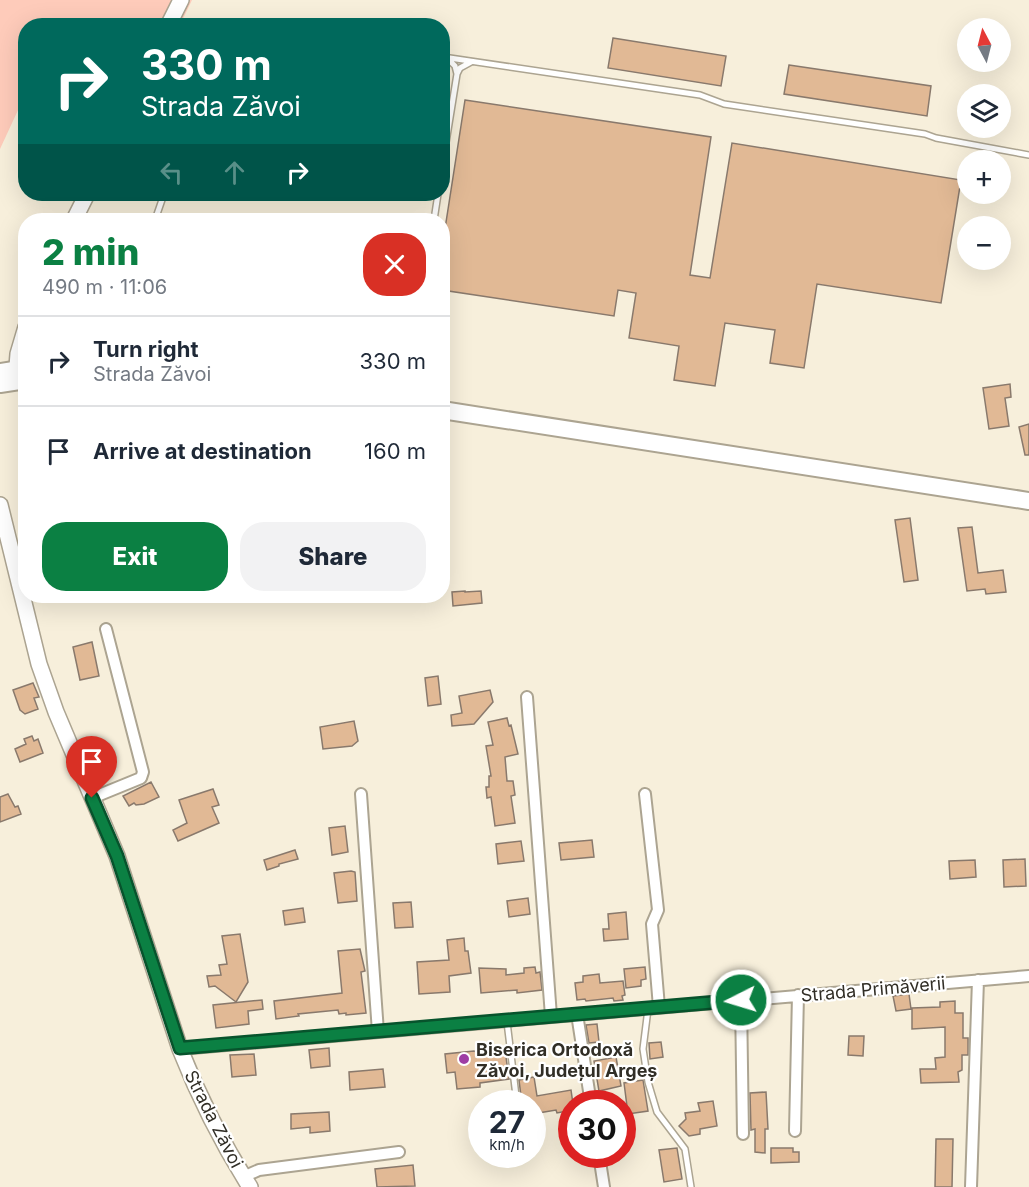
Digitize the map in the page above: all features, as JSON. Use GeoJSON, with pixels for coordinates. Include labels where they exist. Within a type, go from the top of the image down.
{"type":"FeatureCollection","features":[{"type":"Feature","properties":{"kind":"main road"},"geometry":{"type":"LineString","coordinates":[[450,411],[1029,501]]}},
{"type":"Feature","properties":{"kind":"street"},"geometry":{"type":"LineString","coordinates":[[172,18],[181,0]]}},
{"type":"Feature","properties":{"kind":"street"},"geometry":{"type":"LineString","coordinates":[[14,376],[18,353]]}},
{"type":"Feature","properties":{"kind":"street","name":"Strada Zăvoi"},"geometry":{"type":"LineString","coordinates":[[0,505],[18,578]]}},
{"type":"Feature","properties":{"kind":"street","name":"Strada Zăvoi"},"geometry":{"type":"LineString","coordinates":[[24,603],[39,664],[56,712],[117,856],[180,1048],[208,1112],[247,1182]]}},
{"type":"Feature","properties":{"kind":"street"},"geometry":{"type":"LineString","coordinates":[[92,798],[141,778],[143,772],[106,629]]}},
{"type":"Feature","properties":{"kind":"street"},"geometry":{"type":"LineString","coordinates":[[527,697],[551,1016]]}},
{"type":"Feature","properties":{"kind":"street"},"geometry":{"type":"LineString","coordinates":[[361,794],[378,1032]]}},
{"type":"Feature","properties":{"kind":"street"},"geometry":{"type":"LineString","coordinates":[[645,794],[658,910],[652,924],[654,1007]]}},
{"type":"Feature","properties":{"kind":"street","name":"Strada Primăverii"},"geometry":{"type":"LineString","coordinates":[[180,1048],[1029,976]]}},
{"type":"Feature","properties":{"kind":"street"},"geometry":{"type":"LineString","coordinates":[[971,1187],[978,980]]}},
{"type":"Feature","properties":{"kind":"street"},"geometry":{"type":"LineString","coordinates":[[795,1131],[798,995]]}},
{"type":"Feature","properties":{"kind":"street"},"geometry":{"type":"LineString","coordinates":[[741,1000],[742,1134]]}},
{"type":"Feature","properties":{"kind":"street"},"geometry":{"type":"LineString","coordinates":[[577,1014],[589,1090]]}},
{"type":"Feature","properties":{"kind":"street"},"geometry":{"type":"LineString","coordinates":[[247,1182],[259,1170],[399,1152]]}},
{"type":"Feature","properties":{"kind":"street"},"geometry":{"type":"LineString","coordinates":[[601,1168],[604,1187]]}},
{"type":"Feature","properties":{"kind":"lane"},"geometry":{"type":"LineString","coordinates":[[450,58],[700,95],[724,104],[925,134],[1029,155]]}},
{"type":"Feature","properties":{"kind":"lane"},"geometry":{"type":"LineString","coordinates":[[450,60],[457,74]]}},
{"type":"Feature","properties":{"kind":"lane"},"geometry":{"type":"LineString","coordinates":[[450,117],[457,74],[460,68],[473,61]]}},
{"type":"Feature","properties":{"kind":"lane"},"geometry":{"type":"LineString","coordinates":[[654,1007],[643,1049],[648,1082],[657,1112],[685,1149],[691,1187]]}},
{"type":"Feature","properties":{"kind":"lane"},"geometry":{"type":"LineString","coordinates":[[507,1020],[515,1090]]}},
{"type":"Feature","properties":{"kind":"shaded area"},"geometry":{"type":"Polygon","coordinates":[[[0,0],[192,0],[183,18],[18,18],[18,110],[0,149],[0,0]]]}},
{"type":"Feature","properties":{"kind":"building"},"geometry":{"type":"Polygon","coordinates":[[[613,38],[726,56],[721,86],[608,68],[613,38]]]}},
{"type":"Feature","properties":{"kind":"building"},"geometry":{"type":"Polygon","coordinates":[[[789,65],[931,86],[927,116],[784,94],[789,65]]]}},
{"type":"Feature","properties":{"kind":"building"},"geometry":{"type":"Polygon","coordinates":[[[465,100],[711,137],[690,275],[710,278],[732,143],[957,179],[957,204],[941,303],[817,284],[804,368],[770,363],[775,330],[725,323],[715,386],[674,380],[679,346],[629,338],[636,293],[618,290],[614,316],[450,291],[450,213],[447,213],[465,100]]]}},
{"type":"Feature","properties":{"kind":"building"},"geometry":{"type":"Polygon","coordinates":[[[1010,384],[1011,397],[1005,398],[1009,426],[989,429],[983,388],[1010,384]]]}},
{"type":"Feature","properties":{"kind":"building"},"geometry":{"type":"Polygon","coordinates":[[[1029,424],[1029,455],[1025,455],[1019,427],[1029,424]]]}},
{"type":"Feature","properties":{"kind":"building"},"geometry":{"type":"Polygon","coordinates":[[[910,518],[918,580],[904,582],[895,520],[910,518]]]}},
{"type":"Feature","properties":{"kind":"building"},"geometry":{"type":"Polygon","coordinates":[[[972,527],[978,573],[1003,570],[1006,592],[986,594],[985,589],[967,591],[958,528],[972,527]]]}},
{"type":"Feature","properties":{"kind":"building"},"geometry":{"type":"Polygon","coordinates":[[[481,591],[482,603],[453,606],[452,592],[481,591]]]}},
{"type":"Feature","properties":{"kind":"building"},"geometry":{"type":"Polygon","coordinates":[[[92,642],[99,676],[80,680],[73,647],[92,642]]]}},
{"type":"Feature","properties":{"kind":"building"},"geometry":{"type":"Polygon","coordinates":[[[438,676],[441,704],[428,706],[425,678],[438,676]]]}},
{"type":"Feature","properties":{"kind":"building"},"geometry":{"type":"Polygon","coordinates":[[[33,683],[39,697],[34,698],[38,709],[25,714],[20,710],[13,690],[33,683]]]}},
{"type":"Feature","properties":{"kind":"building"},"geometry":{"type":"Polygon","coordinates":[[[490,690],[493,702],[474,724],[452,726],[451,715],[462,713],[459,696],[490,690]]]}},
{"type":"Feature","properties":{"kind":"building"},"geometry":{"type":"Polygon","coordinates":[[[507,718],[518,754],[505,757],[507,781],[513,781],[515,795],[511,796],[515,823],[495,826],[491,797],[487,798],[486,787],[489,787],[489,776],[491,776],[486,746],[493,745],[488,722],[507,718]]]}},
{"type":"Feature","properties":{"kind":"building"},"geometry":{"type":"Polygon","coordinates":[[[354,721],[358,741],[352,746],[323,749],[320,727],[354,721]]]}},
{"type":"Feature","properties":{"kind":"building"},"geometry":{"type":"Polygon","coordinates":[[[32,736],[34,741],[38,739],[43,753],[20,762],[15,749],[26,744],[24,739],[32,736]]]}},
{"type":"Feature","properties":{"kind":"building"},"geometry":{"type":"Polygon","coordinates":[[[151,782],[159,797],[144,804],[134,803],[129,806],[123,796],[151,782]]]}},
{"type":"Feature","properties":{"kind":"building"},"geometry":{"type":"Polygon","coordinates":[[[213,789],[219,805],[212,807],[219,823],[178,841],[173,830],[187,823],[179,800],[213,789]]]}},
{"type":"Feature","properties":{"kind":"building"},"geometry":{"type":"Polygon","coordinates":[[[8,794],[15,807],[18,806],[21,814],[0,822],[0,797],[8,794]]]}},
{"type":"Feature","properties":{"kind":"building"},"geometry":{"type":"Polygon","coordinates":[[[345,826],[348,852],[332,855],[329,828],[345,826]]]}},
{"type":"Feature","properties":{"kind":"building"},"geometry":{"type":"Polygon","coordinates":[[[592,840],[594,857],[561,860],[559,843],[592,840]]]}},
{"type":"Feature","properties":{"kind":"building"},"geometry":{"type":"Polygon","coordinates":[[[521,841],[524,861],[498,864],[496,844],[521,841]]]}},
{"type":"Feature","properties":{"kind":"building"},"geometry":{"type":"Polygon","coordinates":[[[295,850],[298,859],[267,870],[264,860],[295,850]]]}},
{"type":"Feature","properties":{"kind":"building"},"geometry":{"type":"Polygon","coordinates":[[[1025,859],[1026,886],[1004,887],[1003,860],[1025,859]]]}},
{"type":"Feature","properties":{"kind":"building"},"geometry":{"type":"Polygon","coordinates":[[[975,860],[976,877],[950,879],[949,861],[975,860]]]}},
{"type":"Feature","properties":{"kind":"building"},"geometry":{"type":"Polygon","coordinates":[[[355,872],[357,901],[338,903],[334,873],[355,872]]]}},
{"type":"Feature","properties":{"kind":"building"},"geometry":{"type":"Polygon","coordinates":[[[528,898],[530,914],[509,917],[507,901],[528,898]]]}},
{"type":"Feature","properties":{"kind":"building"},"geometry":{"type":"Polygon","coordinates":[[[411,902],[413,927],[395,928],[393,903],[411,902]]]}},
{"type":"Feature","properties":{"kind":"building"},"geometry":{"type":"Polygon","coordinates":[[[303,908],[305,922],[285,925],[283,911],[303,908]]]}},
{"type":"Feature","properties":{"kind":"building"},"geometry":{"type":"Polygon","coordinates":[[[626,912],[628,939],[604,941],[603,929],[609,929],[608,914],[626,912]]]}},
{"type":"Feature","properties":{"kind":"building"},"geometry":{"type":"Polygon","coordinates":[[[240,934],[248,982],[236,1002],[215,986],[209,987],[207,976],[221,975],[219,965],[227,964],[222,936],[240,934]]]}},
{"type":"Feature","properties":{"kind":"building"},"geometry":{"type":"Polygon","coordinates":[[[464,938],[471,973],[449,976],[450,992],[419,994],[417,962],[449,960],[447,940],[464,938]]]}},
{"type":"Feature","properties":{"kind":"building"},"geometry":{"type":"Polygon","coordinates":[[[360,949],[365,971],[361,972],[366,1013],[346,1015],[346,1013],[339,1014],[338,1010],[276,1019],[274,1001],[342,993],[338,951],[360,949]]]}},
{"type":"Feature","properties":{"kind":"building"},"geometry":{"type":"Polygon","coordinates":[[[535,967],[536,973],[540,972],[542,990],[481,993],[479,968],[506,969],[506,975],[524,973],[524,968],[535,967]]]}},
{"type":"Feature","properties":{"kind":"building"},"geometry":{"type":"Polygon","coordinates":[[[645,967],[646,979],[641,980],[641,986],[626,988],[624,969],[645,967]]]}},
{"type":"Feature","properties":{"kind":"building"},"geometry":{"type":"Polygon","coordinates":[[[599,974],[600,983],[623,981],[625,995],[622,996],[623,1000],[614,1001],[613,998],[577,1000],[575,983],[583,982],[583,976],[599,974]]]}},
{"type":"Feature","properties":{"kind":"building"},"geometry":{"type":"Polygon","coordinates":[[[909,994],[911,1009],[896,1011],[893,996],[909,994]]]}},
{"type":"Feature","properties":{"kind":"building"},"geometry":{"type":"Polygon","coordinates":[[[262,1000],[263,1009],[248,1011],[249,1024],[216,1028],[213,1005],[262,1000]]]}},
{"type":"Feature","properties":{"kind":"building"},"geometry":{"type":"Polygon","coordinates":[[[955,1001],[955,1013],[963,1013],[963,1038],[968,1038],[968,1055],[962,1055],[962,1070],[958,1072],[959,1082],[921,1083],[920,1069],[936,1069],[935,1058],[945,1057],[945,1027],[912,1029],[912,1008],[940,1007],[940,1002],[955,1001]]]}},
{"type":"Feature","properties":{"kind":"building"},"geometry":{"type":"Polygon","coordinates":[[[597,1024],[599,1042],[589,1043],[586,1025],[597,1024]]]}},
{"type":"Feature","properties":{"kind":"building"},"geometry":{"type":"Polygon","coordinates":[[[849,1036],[864,1036],[863,1056],[848,1055],[849,1036]]]}},
{"type":"Feature","properties":{"kind":"building"},"geometry":{"type":"Polygon","coordinates":[[[661,1042],[663,1057],[650,1059],[649,1043],[661,1042]]]}},
{"type":"Feature","properties":{"kind":"building"},"geometry":{"type":"Polygon","coordinates":[[[329,1048],[330,1066],[311,1068],[309,1050],[329,1048]]]}},
{"type":"Feature","properties":{"kind":"building"},"geometry":{"type":"Polygon","coordinates":[[[505,1050],[509,1079],[480,1083],[480,1087],[457,1089],[455,1072],[447,1073],[445,1054],[505,1050]]]}},
{"type":"Feature","properties":{"kind":"building"},"geometry":{"type":"Polygon","coordinates":[[[254,1054],[256,1075],[232,1077],[230,1055],[254,1054]]]}},
{"type":"Feature","properties":{"kind":"building"},"geometry":{"type":"Polygon","coordinates":[[[616,1057],[621,1086],[599,1090],[594,1061],[616,1057]]]}},
{"type":"Feature","properties":{"kind":"building"},"geometry":{"type":"Polygon","coordinates":[[[383,1069],[385,1087],[350,1090],[349,1072],[383,1069]]]}},
{"type":"Feature","properties":{"kind":"building"},"geometry":{"type":"Polygon","coordinates":[[[534,1077],[536,1090],[520,1090],[519,1080],[534,1077]]]}},
{"type":"Feature","properties":{"kind":"building"},"geometry":{"type":"Polygon","coordinates":[[[643,1080],[648,1111],[636,1113],[636,1090],[625,1090],[624,1083],[643,1080]]]}},
{"type":"Feature","properties":{"kind":"building"},"geometry":{"type":"Polygon","coordinates":[[[558,1092],[558,1113],[556,1110],[546,1112],[546,1094],[558,1092]]]}},
{"type":"Feature","properties":{"kind":"building"},"geometry":{"type":"Polygon","coordinates":[[[766,1092],[768,1129],[765,1129],[765,1153],[755,1152],[755,1129],[751,1130],[750,1093],[766,1092]]]}},
{"type":"Feature","properties":{"kind":"building"},"geometry":{"type":"Polygon","coordinates":[[[713,1101],[717,1126],[700,1129],[700,1134],[689,1136],[679,1126],[686,1119],[685,1113],[700,1111],[698,1103],[713,1101]]]}},
{"type":"Feature","properties":{"kind":"building"},"geometry":{"type":"Polygon","coordinates":[[[329,1112],[330,1131],[310,1133],[310,1127],[291,1129],[291,1114],[329,1112]]]}},
{"type":"Feature","properties":{"kind":"building"},"geometry":{"type":"Polygon","coordinates":[[[936,1139],[953,1139],[952,1187],[935,1187],[936,1139]]]}},
{"type":"Feature","properties":{"kind":"building"},"geometry":{"type":"Polygon","coordinates":[[[677,1148],[682,1179],[664,1182],[659,1150],[677,1148]]]}},
{"type":"Feature","properties":{"kind":"building"},"geometry":{"type":"Polygon","coordinates":[[[771,1148],[793,1148],[793,1152],[799,1152],[799,1162],[771,1163],[771,1148]]]}},
{"type":"Feature","properties":{"kind":"building"},"geometry":{"type":"Polygon","coordinates":[[[413,1165],[415,1186],[377,1187],[375,1169],[413,1165]]]}},
{"type":"Feature","properties":{"kind":"place","name":"Biserica Ortodoxă Zăvoi, Județul Argeș"},"geometry":{"type":"Point","coordinates":[464,1059]}},
{"type":"Feature","properties":{"kind":"route"},"geometry":{"type":"LineString","coordinates":[[92,798],[117,856],[180,1048],[741,1000]]}}]}
